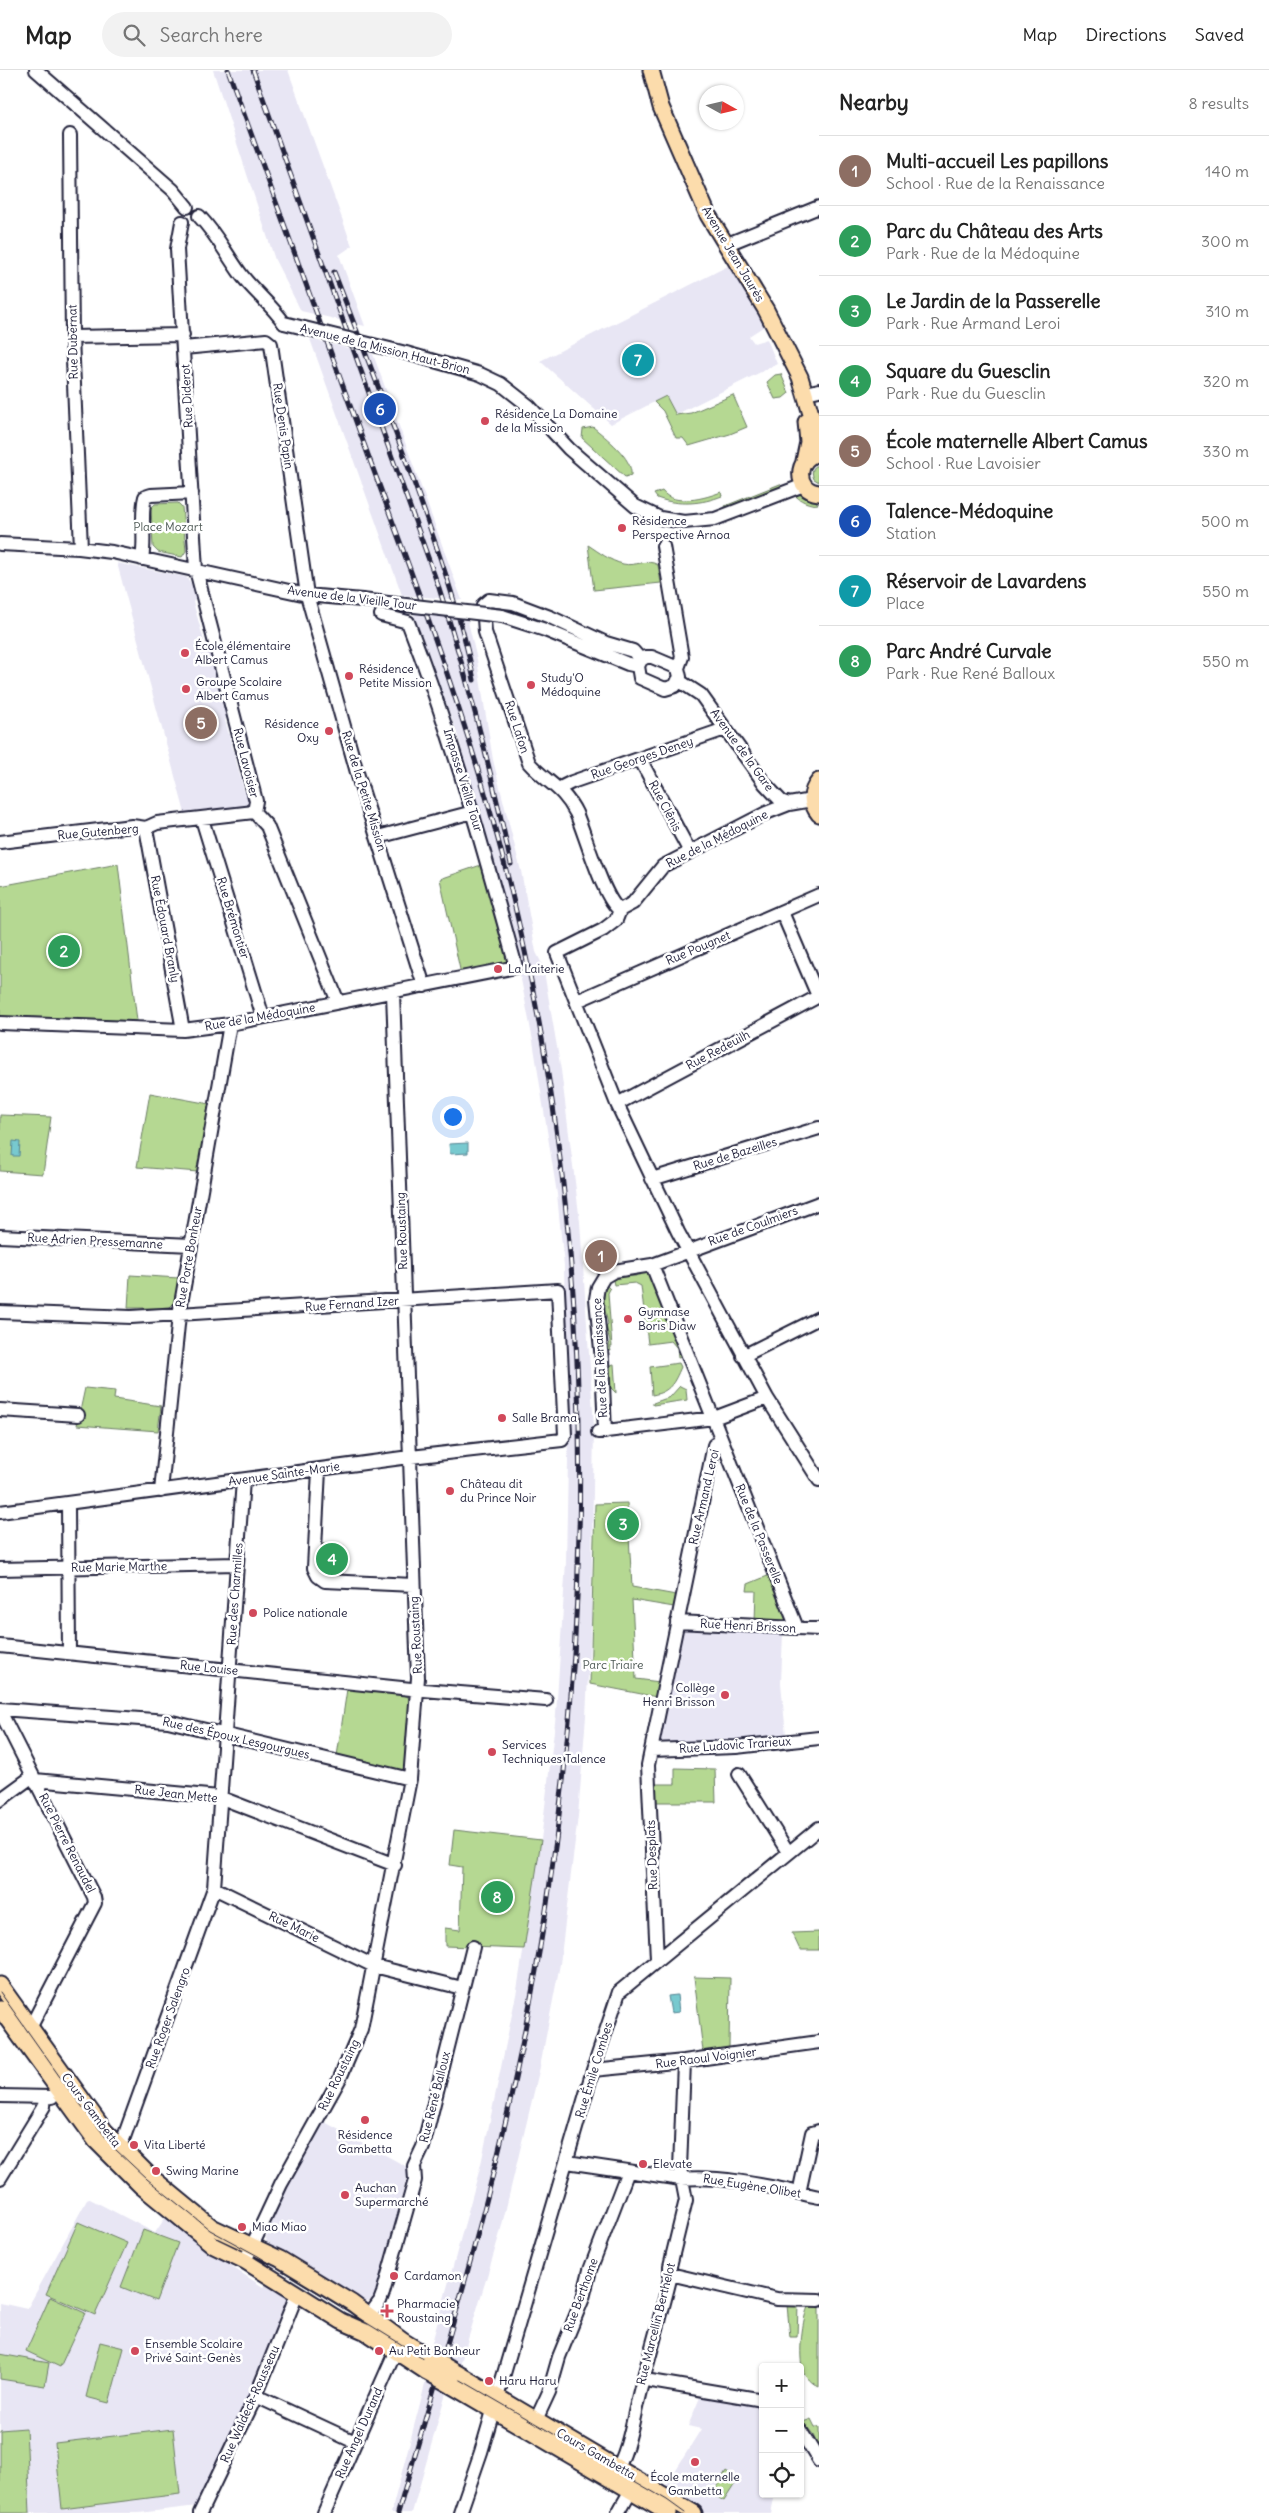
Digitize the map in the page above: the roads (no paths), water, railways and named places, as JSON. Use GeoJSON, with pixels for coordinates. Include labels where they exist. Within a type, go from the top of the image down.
{"type":"FeatureCollection","features":[{"type":"Feature","properties":{"kind":"main road","name":"Avenue Jean Jaurès"},"geometry":{"type":"LineString","coordinates":[[651,70],[661,107],[691,179],[725,245],[766,310],[800,377],[812,392],[819,441]]}},
{"type":"Feature","properties":{"kind":"main road","name":"Avenue Jean Jaurès"},"geometry":{"type":"LineString","coordinates":[[788,353],[805,416],[808,442],[800,471],[814,493]]}},
{"type":"Feature","properties":{"kind":"main road"},"geometry":{"type":"LineString","coordinates":[[804,461],[809,456],[819,453]]}},
{"type":"Feature","properties":{"kind":"main road"},"geometry":{"type":"LineString","coordinates":[[819,781],[814,787],[812,800],[819,814]]}},
{"type":"Feature","properties":{"kind":"main road","name":"Cours Gambetta"},"geometry":{"type":"LineString","coordinates":[[0,1985],[119,2147],[149,2176],[212,2227],[280,2259],[352,2303],[369,2316],[400,2347]]}},
{"type":"Feature","properties":{"kind":"main road","name":"Cours Gambetta"},"geometry":{"type":"LineString","coordinates":[[0,2009],[52,2095],[141,2186],[205,2240],[352,2327],[400,2347],[615,2473],[694,2513]]}},
{"type":"Feature","properties":{"kind":"main road","name":"Cours Gambetta"},"geometry":{"type":"LineString","coordinates":[[495,2403],[536,2420],[615,2473],[631,2490],[669,2513]]}},
{"type":"Feature","properties":{"kind":"street","name":"Avenue de la Mission Haut-Brion"},"geometry":{"type":"LineString","coordinates":[[36,70],[173,190],[187,206],[197,210],[199,216],[217,235],[241,274],[284,323],[406,353],[480,374],[501,384],[528,406],[569,449],[635,506],[660,518],[684,522],[715,519],[814,493]]}},
{"type":"Feature","properties":{"kind":"street","name":"Rue Dubernat"},"geometry":{"type":"LineString","coordinates":[[70,135],[72,337],[81,548]]}},
{"type":"Feature","properties":{"kind":"street"},"geometry":{"type":"LineString","coordinates":[[187,206],[180,213],[182,222],[188,225],[194,224],[199,216]]}},
{"type":"Feature","properties":{"kind":"street"},"geometry":{"type":"LineString","coordinates":[[725,245],[819,207]]}},
{"type":"Feature","properties":{"kind":"street","name":"Rue Diderot"},"geometry":{"type":"LineString","coordinates":[[182,222],[177,249],[184,335],[196,570]]}},
{"type":"Feature","properties":{"kind":"street"},"geometry":{"type":"LineString","coordinates":[[72,337],[184,335]]}},
{"type":"Feature","properties":{"kind":"street","name":"Rue Denis Papin"},"geometry":{"type":"LineString","coordinates":[[184,348],[266,340],[270,344],[307,594]]}},
{"type":"Feature","properties":{"kind":"street"},"geometry":{"type":"LineString","coordinates":[[142,559],[145,544],[143,506],[145,497],[192,493]]}},
{"type":"Feature","properties":{"kind":"street","name":"Avenue de la Vieille Tour"},"geometry":{"type":"LineString","coordinates":[[0,544],[81,548],[307,594],[502,616],[545,630],[628,664],[639,663]]}},
{"type":"Feature","properties":{"kind":"street"},"geometry":{"type":"LineString","coordinates":[[639,663],[638,673],[644,680],[665,689],[675,686],[682,657],[663,546]]}},
{"type":"Feature","properties":{"kind":"street","name":"Rue Lavoisier"},"geometry":{"type":"LineString","coordinates":[[196,570],[256,801],[254,812],[267,826],[338,1002]]}},
{"type":"Feature","properties":{"kind":"street","name":"Rue de la Petite Mission"},"geometry":{"type":"LineString","coordinates":[[307,594],[424,986]]}},
{"type":"Feature","properties":{"kind":"street","name":"Rue Lafon"},"geometry":{"type":"LineString","coordinates":[[620,910],[610,898],[575,812],[560,788],[541,776],[529,763],[486,632],[483,606],[489,600],[513,603],[550,617],[606,643],[633,650],[639,663]]}},
{"type":"Feature","properties":{"kind":"street","name":"Impasse Vieille Tour"},"geometry":{"type":"LineString","coordinates":[[381,615],[408,622],[448,732],[473,812],[516,967]]}},
{"type":"Feature","properties":{"kind":"street","name":"Avenue de la Gare"},"geometry":{"type":"LineString","coordinates":[[639,663],[652,657],[678,674],[701,695],[775,796],[789,804]]}},
{"type":"Feature","properties":{"kind":"street","name":"Rue Georges Deney"},"geometry":{"type":"LineString","coordinates":[[560,788],[572,782],[725,729]]}},
{"type":"Feature","properties":{"kind":"street","name":"Rue Clênis"},"geometry":{"type":"LineString","coordinates":[[640,759],[690,852]]}},
{"type":"Feature","properties":{"kind":"street"},"geometry":{"type":"LineString","coordinates":[[789,804],[812,800]]}},
{"type":"Feature","properties":{"kind":"street","name":"Rue de la Médoquine"},"geometry":{"type":"LineString","coordinates":[[576,1000],[557,953],[603,930],[616,920],[620,910],[632,903],[663,866],[766,813],[789,804]]}},
{"type":"Feature","properties":{"kind":"street","name":"Rue Gutenberg"},"geometry":{"type":"LineString","coordinates":[[0,842],[132,826],[146,828],[157,824],[254,812]]}},
{"type":"Feature","properties":{"kind":"street"},"geometry":{"type":"LineString","coordinates":[[378,837],[473,812]]}},
{"type":"Feature","properties":{"kind":"street","name":"Rue Brémontier"},"geometry":{"type":"LineString","coordinates":[[202,819],[263,1017]]}},
{"type":"Feature","properties":{"kind":"street","name":"Rue Édouard Branly"},"geometry":{"type":"LineString","coordinates":[[146,828],[183,1030]]}},
{"type":"Feature","properties":{"kind":"street","name":"Rue Pougnet"},"geometry":{"type":"LineString","coordinates":[[576,1000],[819,895]]}},
{"type":"Feature","properties":{"kind":"street"},"geometry":{"type":"LineString","coordinates":[[782,912],[819,996]]}},
{"type":"Feature","properties":{"kind":"street","name":"Rue de la Médoquine"},"geometry":{"type":"LineString","coordinates":[[0,1023],[183,1030],[230,1024],[516,967]]}},
{"type":"Feature","properties":{"kind":"street","name":"Rue Roustaing"},"geometry":{"type":"LineString","coordinates":[[252,2246],[281,2184],[349,2057],[361,2029],[395,1865],[410,1779],[418,1689],[393,993]]}},
{"type":"Feature","properties":{"kind":"street","name":"Rue Redeuilh"},"geometry":{"type":"LineString","coordinates":[[617,1104],[819,996]]}},
{"type":"Feature","properties":{"kind":"street"},"geometry":{"type":"LineString","coordinates":[[576,1000],[617,1104],[652,1180],[743,1356],[819,1480]]}},
{"type":"Feature","properties":{"kind":"street","name":"Rue Porte Bonheur"},"geometry":{"type":"LineString","coordinates":[[161,1491],[160,1482],[179,1315],[230,1024]]}},
{"type":"Feature","properties":{"kind":"street","name":"Rue de Bazeilles"},"geometry":{"type":"LineString","coordinates":[[652,1180],[819,1128]]}},
{"type":"Feature","properties":{"kind":"street","name":"Rue de Coulmiers"},"geometry":{"type":"LineString","coordinates":[[688,1251],[819,1203]]}},
{"type":"Feature","properties":{"kind":"street","name":"Rue Adrien Pressemanne"},"geometry":{"type":"LineString","coordinates":[[0,1236],[191,1245]]}},
{"type":"Feature","properties":{"kind":"street"},"geometry":{"type":"LineString","coordinates":[[652,1265],[688,1251]]}},
{"type":"Feature","properties":{"kind":"street","name":"Rue Armand Leroi"},"geometry":{"type":"LineString","coordinates":[[651,1750],[714,1444],[721,1441],[714,1418],[652,1265]]}},
{"type":"Feature","properties":{"kind":"street","name":"Rue de la Renaissance"},"geometry":{"type":"LineString","coordinates":[[652,1265],[614,1271],[604,1277],[598,1287],[596,1299],[602,1360],[602,1432],[714,1418]]}},
{"type":"Feature","properties":{"kind":"street","name":"Rue Fernand Izer"},"geometry":{"type":"LineString","coordinates":[[0,1312],[102,1317],[179,1315],[558,1290],[565,1435]]}},
{"type":"Feature","properties":{"kind":"street"},"geometry":{"type":"LineString","coordinates":[[743,1356],[819,1318]]}},
{"type":"Feature","properties":{"kind":"street"},"geometry":{"type":"LineString","coordinates":[[714,1418],[767,1398]]}},
{"type":"Feature","properties":{"kind":"street"},"geometry":{"type":"LineString","coordinates":[[0,1410],[78,1415]]}},
{"type":"Feature","properties":{"kind":"street","name":"Avenue Sainte-Marie"},"geometry":{"type":"LineString","coordinates":[[0,1512],[410,1457],[562,1440],[565,1435]]}},
{"type":"Feature","properties":{"kind":"street","name":"Rue de la Passerelle"},"geometry":{"type":"LineString","coordinates":[[721,1441],[797,1628]]}},
{"type":"Feature","properties":{"kind":"street"},"geometry":{"type":"LineString","coordinates":[[319,1470],[314,1568],[318,1576],[325,1581],[414,1585]]}},
{"type":"Feature","properties":{"kind":"street","name":"Rue des Charmilles"},"geometry":{"type":"LineString","coordinates":[[214,1888],[242,1480]]}},
{"type":"Feature","properties":{"kind":"street"},"geometry":{"type":"LineString","coordinates":[[68,1503],[69,1652]]}},
{"type":"Feature","properties":{"kind":"street","name":"Rue Marie Marthe"},"geometry":{"type":"LineString","coordinates":[[0,1569],[237,1564]]}},
{"type":"Feature","properties":{"kind":"street","name":"Rue Henri Brisson"},"geometry":{"type":"LineString","coordinates":[[677,1622],[819,1629]]}},
{"type":"Feature","properties":{"kind":"street","name":"Rue Louise"},"geometry":{"type":"LineString","coordinates":[[0,1646],[230,1671],[546,1700]]}},
{"type":"Feature","properties":{"kind":"street","name":"Rue des Époux Lesgourgues"},"geometry":{"type":"LineString","coordinates":[[0,1710],[168,1721],[410,1779]]}},
{"type":"Feature","properties":{"kind":"street","name":"Rue Pierre Renaudel"},"geometry":{"type":"LineString","coordinates":[[0,1710],[94,1897],[95,1903],[30,2028]]}},
{"type":"Feature","properties":{"kind":"street","name":"Rue Ludovic Trarieux"},"geometry":{"type":"LineString","coordinates":[[651,1750],[736,1747],[819,1738]]}},
{"type":"Feature","properties":{"kind":"street","name":"Rue Desplats"},"geometry":{"type":"LineString","coordinates":[[651,1750],[648,1766],[657,1959]]}},
{"type":"Feature","properties":{"kind":"street"},"geometry":{"type":"LineString","coordinates":[[739,1774],[788,1852]]}},
{"type":"Feature","properties":{"kind":"street"},"geometry":{"type":"LineString","coordinates":[[0,1800],[34,1778]]}},
{"type":"Feature","properties":{"kind":"street","name":"Rue Jean Mette"},"geometry":{"type":"LineString","coordinates":[[34,1778],[219,1797],[395,1865]]}},
{"type":"Feature","properties":{"kind":"street","name":"Rue Émile Combes"},"geometry":{"type":"LineString","coordinates":[[460,2513],[468,2497],[593,2070],[619,1992],[819,1828]]}},
{"type":"Feature","properties":{"kind":"street","name":"Rue Marie"},"geometry":{"type":"LineString","coordinates":[[214,1888],[374,1966]]}},
{"type":"Feature","properties":{"kind":"street","name":"Rue Roger Salengro"},"geometry":{"type":"LineString","coordinates":[[119,2147],[214,1888]]}},
{"type":"Feature","properties":{"kind":"street","name":"Rue René Balloux"},"geometry":{"type":"LineString","coordinates":[[369,2316],[380,2301],[415,2180],[414,2166],[423,2147],[473,1947]]}},
{"type":"Feature","properties":{"kind":"street"},"geometry":{"type":"LineString","coordinates":[[374,1966],[462,1988]]}},
{"type":"Feature","properties":{"kind":"street","name":"Rue Raoul Voignier"},"geometry":{"type":"LineString","coordinates":[[593,2070],[684,2061],[819,2042]]}},
{"type":"Feature","properties":{"kind":"street","name":"Rue Marcellin Berthelot"},"geometry":{"type":"LineString","coordinates":[[615,2473],[644,2378],[686,2200],[681,2179],[684,2061]]}},
{"type":"Feature","properties":{"kind":"street"},"geometry":{"type":"LineString","coordinates":[[0,2096],[52,2095]]}},
{"type":"Feature","properties":{"kind":"street"},"geometry":{"type":"LineString","coordinates":[[0,2178],[52,2095]]}},
{"type":"Feature","properties":{"kind":"street"},"geometry":{"type":"LineString","coordinates":[[800,2193],[812,2133],[819,2131]]}},
{"type":"Feature","properties":{"kind":"street","name":"Rue Eugène Olibet"},"geometry":{"type":"LineString","coordinates":[[567,2162],[681,2179],[697,2177],[819,2197]]}},
{"type":"Feature","properties":{"kind":"street","name":"Rue Berthome"},"geometry":{"type":"LineString","coordinates":[[536,2420],[549,2392],[562,2348],[583,2298],[590,2270],[628,2171]]}},
{"type":"Feature","properties":{"kind":"street"},"geometry":{"type":"LineString","coordinates":[[245,2262],[252,2246]]}},
{"type":"Feature","properties":{"kind":"street"},"geometry":{"type":"LineString","coordinates":[[670,2274],[777,2299],[819,2300]]}},
{"type":"Feature","properties":{"kind":"street","name":"Rue Waldeck-Rousseau"},"geometry":{"type":"LineString","coordinates":[[200,2513],[256,2396],[297,2294]]}},
{"type":"Feature","properties":{"kind":"street","name":"Rue Angel Durand"},"geometry":{"type":"LineString","coordinates":[[324,2513],[400,2347]]}},
{"type":"Feature","properties":{"kind":"street"},"geometry":{"type":"LineString","coordinates":[[644,2378],[759,2399]]}},
{"type":"Feature","properties":{"kind":"street"},"geometry":{"type":"LineString","coordinates":[[256,2396],[355,2442]]}},
{"type":"Feature","properties":{"kind":"street"},"geometry":{"type":"LineString","coordinates":[[804,2437],[819,2461]]}},
{"type":"Feature","properties":{"kind":"street"},"geometry":{"type":"LineString","coordinates":[[618,2513],[631,2490]]}},
{"type":"Feature","properties":{"kind":"water"},"geometry":{"type":"Polygon","coordinates":[[[13,1141],[20,1142],[19,1156],[12,1156],[13,1141]]]}},
{"type":"Feature","properties":{"kind":"water"},"geometry":{"type":"Polygon","coordinates":[[[468,1143],[468,1153],[450,1154],[449,1144],[468,1143]]]}},
{"type":"Feature","properties":{"kind":"water"},"geometry":{"type":"Polygon","coordinates":[[[677,1995],[679,2012],[671,2013],[668,1996],[677,1995]]]}},
{"type":"Feature","properties":{"kind":"tram line"},"geometry":{"type":"LineString","coordinates":[[0,1992],[67,2087],[115,2149],[147,2179],[210,2230],[258,2256],[430,2362],[667,2500],[685,2513]]}},
{"type":"Feature","properties":{"kind":"railway"},"geometry":{"type":"LineString","coordinates":[[228,70],[448,676],[496,830],[540,1029],[562,1178],[575,1327],[580,1477],[576,1627],[563,1777],[543,1926],[504,2129],[461,2294],[398,2513]]}},
{"type":"Feature","properties":{"kind":"railway"},"geometry":{"type":"LineString","coordinates":[[253,70],[439,588],[460,656],[511,864]]}},
{"type":"Feature","properties":{"kind":"railway"},"geometry":{"type":"LineString","coordinates":[[334,272],[433,535],[456,607],[474,680]]}},
{"type":"Feature","properties":{"kind":"place","name":"Réservoir de Lavardens"},"geometry":{"type":"Point","coordinates":[638,360]}},
{"type":"Feature","properties":{"kind":"place","name":"Talence-Médoquine"},"geometry":{"type":"Point","coordinates":[380,409]}},
{"type":"Feature","properties":{"kind":"place","name":"Résidence La Domaine de la Mission"},"geometry":{"type":"Point","coordinates":[485,421]}},
{"type":"Feature","properties":{"kind":"place","name":"Résidence Perspective Arnoa"},"geometry":{"type":"Point","coordinates":[622,528]}},
{"type":"Feature","properties":{"kind":"place","name":"École élémentaire Albert Camus"},"geometry":{"type":"Point","coordinates":[185,653]}},
{"type":"Feature","properties":{"kind":"place","name":"Résidence Petite Mission"},"geometry":{"type":"Point","coordinates":[349,676]}},
{"type":"Feature","properties":{"kind":"place","name":"Study'O Médoquine"},"geometry":{"type":"Point","coordinates":[531,685]}},
{"type":"Feature","properties":{"kind":"place","name":"Groupe Scolaire Albert Camus"},"geometry":{"type":"Point","coordinates":[186,689]}},
{"type":"Feature","properties":{"kind":"place","name":"École maternelle Albert Camus"},"geometry":{"type":"Point","coordinates":[201,723]}},
{"type":"Feature","properties":{"kind":"place","name":"Résidence Oxy"},"geometry":{"type":"Point","coordinates":[329,731]}},
{"type":"Feature","properties":{"kind":"place","name":"Parc du Château des Arts"},"geometry":{"type":"Point","coordinates":[64,951]}},
{"type":"Feature","properties":{"kind":"place","name":"La Laiterie"},"geometry":{"type":"Point","coordinates":[498,969]}},
{"type":"Feature","properties":{"kind":"place","name":"Multi-accueil Les papillons"},"geometry":{"type":"Point","coordinates":[601,1256]}},
{"type":"Feature","properties":{"kind":"place","name":"Gymnase Boris Diaw"},"geometry":{"type":"Point","coordinates":[628,1319]}},
{"type":"Feature","properties":{"kind":"place","name":"Salle Brama"},"geometry":{"type":"Point","coordinates":[502,1418]}},
{"type":"Feature","properties":{"kind":"place","name":"Château dit du Prince Noir"},"geometry":{"type":"Point","coordinates":[450,1491]}},
{"type":"Feature","properties":{"kind":"place","name":"Le Jardin de la Passerelle"},"geometry":{"type":"Point","coordinates":[623,1524]}},
{"type":"Feature","properties":{"kind":"place","name":"Square du Guesclin"},"geometry":{"type":"Point","coordinates":[332,1559]}},
{"type":"Feature","properties":{"kind":"place","name":"Police nationale"},"geometry":{"type":"Point","coordinates":[253,1613]}},
{"type":"Feature","properties":{"kind":"place","name":"Collège Henri Brisson"},"geometry":{"type":"Point","coordinates":[725,1695]}},
{"type":"Feature","properties":{"kind":"place","name":"Services Techniques Talence"},"geometry":{"type":"Point","coordinates":[492,1752]}},
{"type":"Feature","properties":{"kind":"place","name":"Parc André Curvale"},"geometry":{"type":"Point","coordinates":[497,1897]}},
{"type":"Feature","properties":{"kind":"place","name":"Résidence Gambetta"},"geometry":{"type":"Point","coordinates":[365,2120]}},
{"type":"Feature","properties":{"kind":"place","name":"Vita Liberté"},"geometry":{"type":"Point","coordinates":[134,2145]}},
{"type":"Feature","properties":{"kind":"place","name":"Elevate"},"geometry":{"type":"Point","coordinates":[643,2164]}},
{"type":"Feature","properties":{"kind":"place","name":"Swing Marine"},"geometry":{"type":"Point","coordinates":[156,2171]}},
{"type":"Feature","properties":{"kind":"place","name":"Auchan Supermarché"},"geometry":{"type":"Point","coordinates":[345,2195]}},
{"type":"Feature","properties":{"kind":"place","name":"Miao Miao"},"geometry":{"type":"Point","coordinates":[242,2227]}},
{"type":"Feature","properties":{"kind":"place","name":"Cardamon"},"geometry":{"type":"Point","coordinates":[394,2276]}},
{"type":"Feature","properties":{"kind":"place","name":"Pharmacie Roustaing"},"geometry":{"type":"Point","coordinates":[387,2311]}},
{"type":"Feature","properties":{"kind":"place","name":"Ensemble Scolaire Privé Saint-Genès"},"geometry":{"type":"Point","coordinates":[135,2351]}},
{"type":"Feature","properties":{"kind":"place","name":"Au Petit Bonheur"},"geometry":{"type":"Point","coordinates":[379,2351]}},
{"type":"Feature","properties":{"kind":"place","name":"Haru Haru"},"geometry":{"type":"Point","coordinates":[489,2381]}},
{"type":"Feature","properties":{"kind":"place","name":"École maternelle Gambetta"},"geometry":{"type":"Point","coordinates":[695,2462]}},
{"type":"Feature","properties":{"kind":"park label","name":"Place Mozart"},"geometry":{"type":"Point","coordinates":[168,527]}},
{"type":"Feature","properties":{"kind":"park label","name":"Parc Triaire"},"geometry":{"type":"Point","coordinates":[613,1665]}}]}
